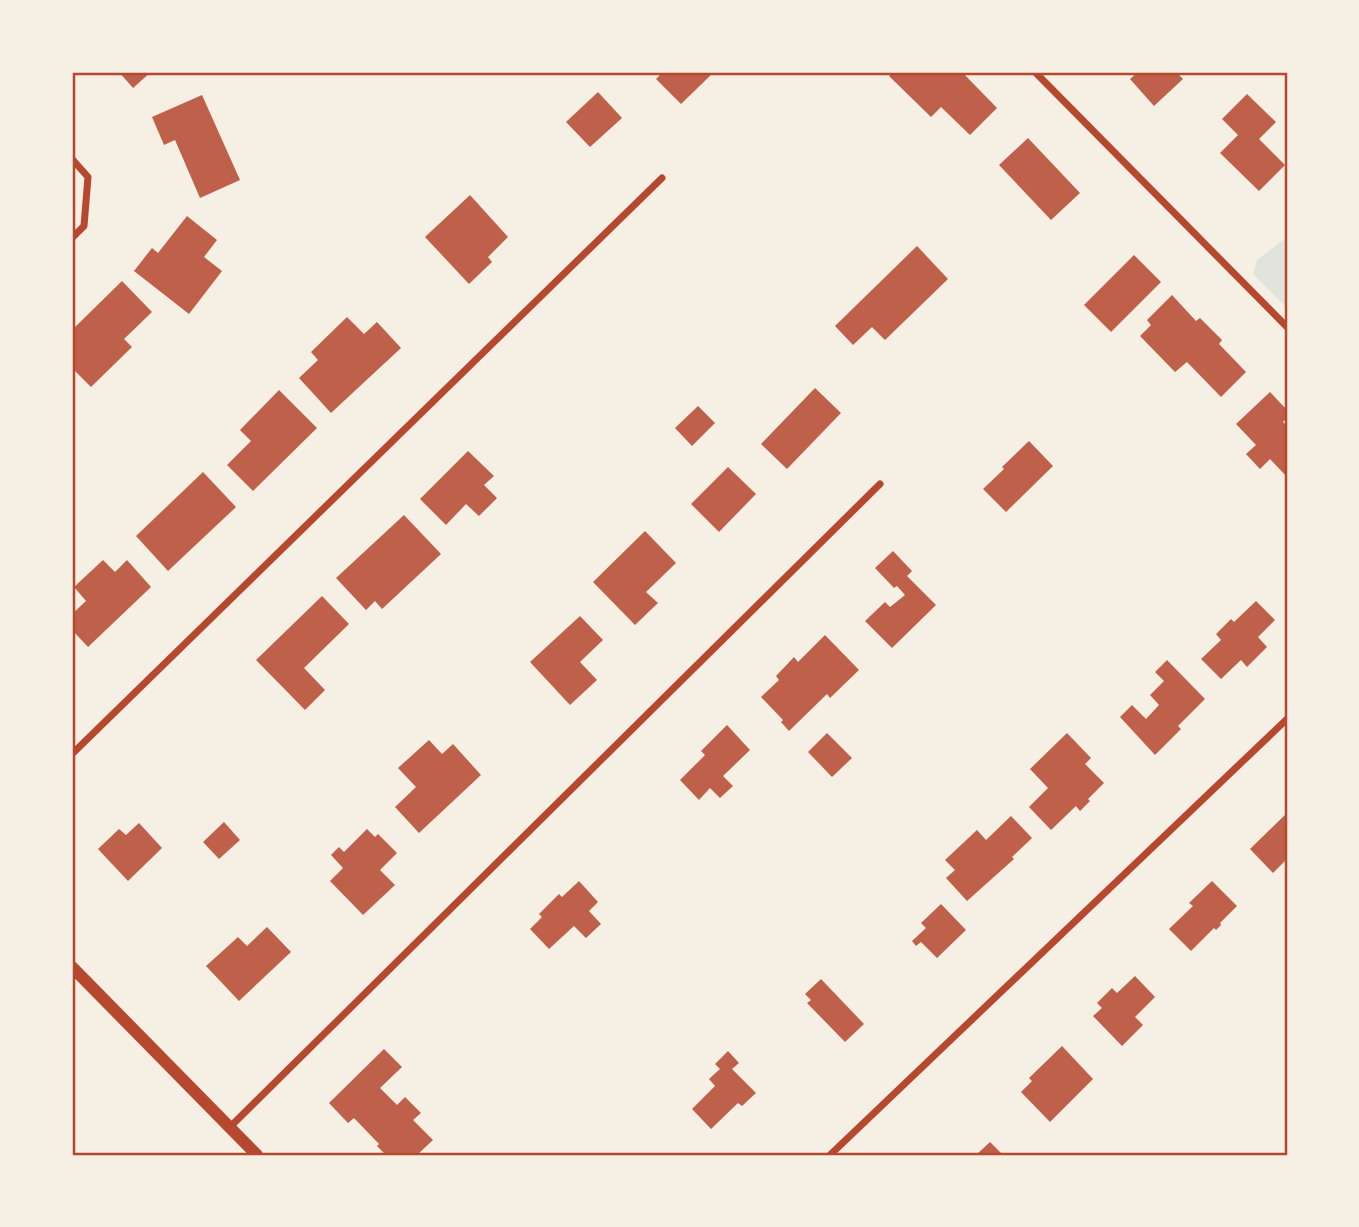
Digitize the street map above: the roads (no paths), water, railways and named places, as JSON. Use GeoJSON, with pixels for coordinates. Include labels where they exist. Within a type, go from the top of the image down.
{"type":"FeatureCollection","features":[{"type":"Feature","properties":{"kind":"street"},"geometry":{"type":"LineString","coordinates":[[1035,72],[1287,327]]}},
{"type":"Feature","properties":{"kind":"street"},"geometry":{"type":"LineString","coordinates":[[72,159],[88,177],[84,226],[72,238]]}},
{"type":"Feature","properties":{"kind":"street"},"geometry":{"type":"LineString","coordinates":[[72,754],[662,178]]}},
{"type":"Feature","properties":{"kind":"street"},"geometry":{"type":"LineString","coordinates":[[230,1127],[880,484]]}},
{"type":"Feature","properties":{"kind":"street"},"geometry":{"type":"LineString","coordinates":[[830,1155],[1287,719]]}},
{"type":"Feature","properties":{"kind":"street"},"geometry":{"type":"LineString","coordinates":[[72,967],[257,1155]]}}]}
